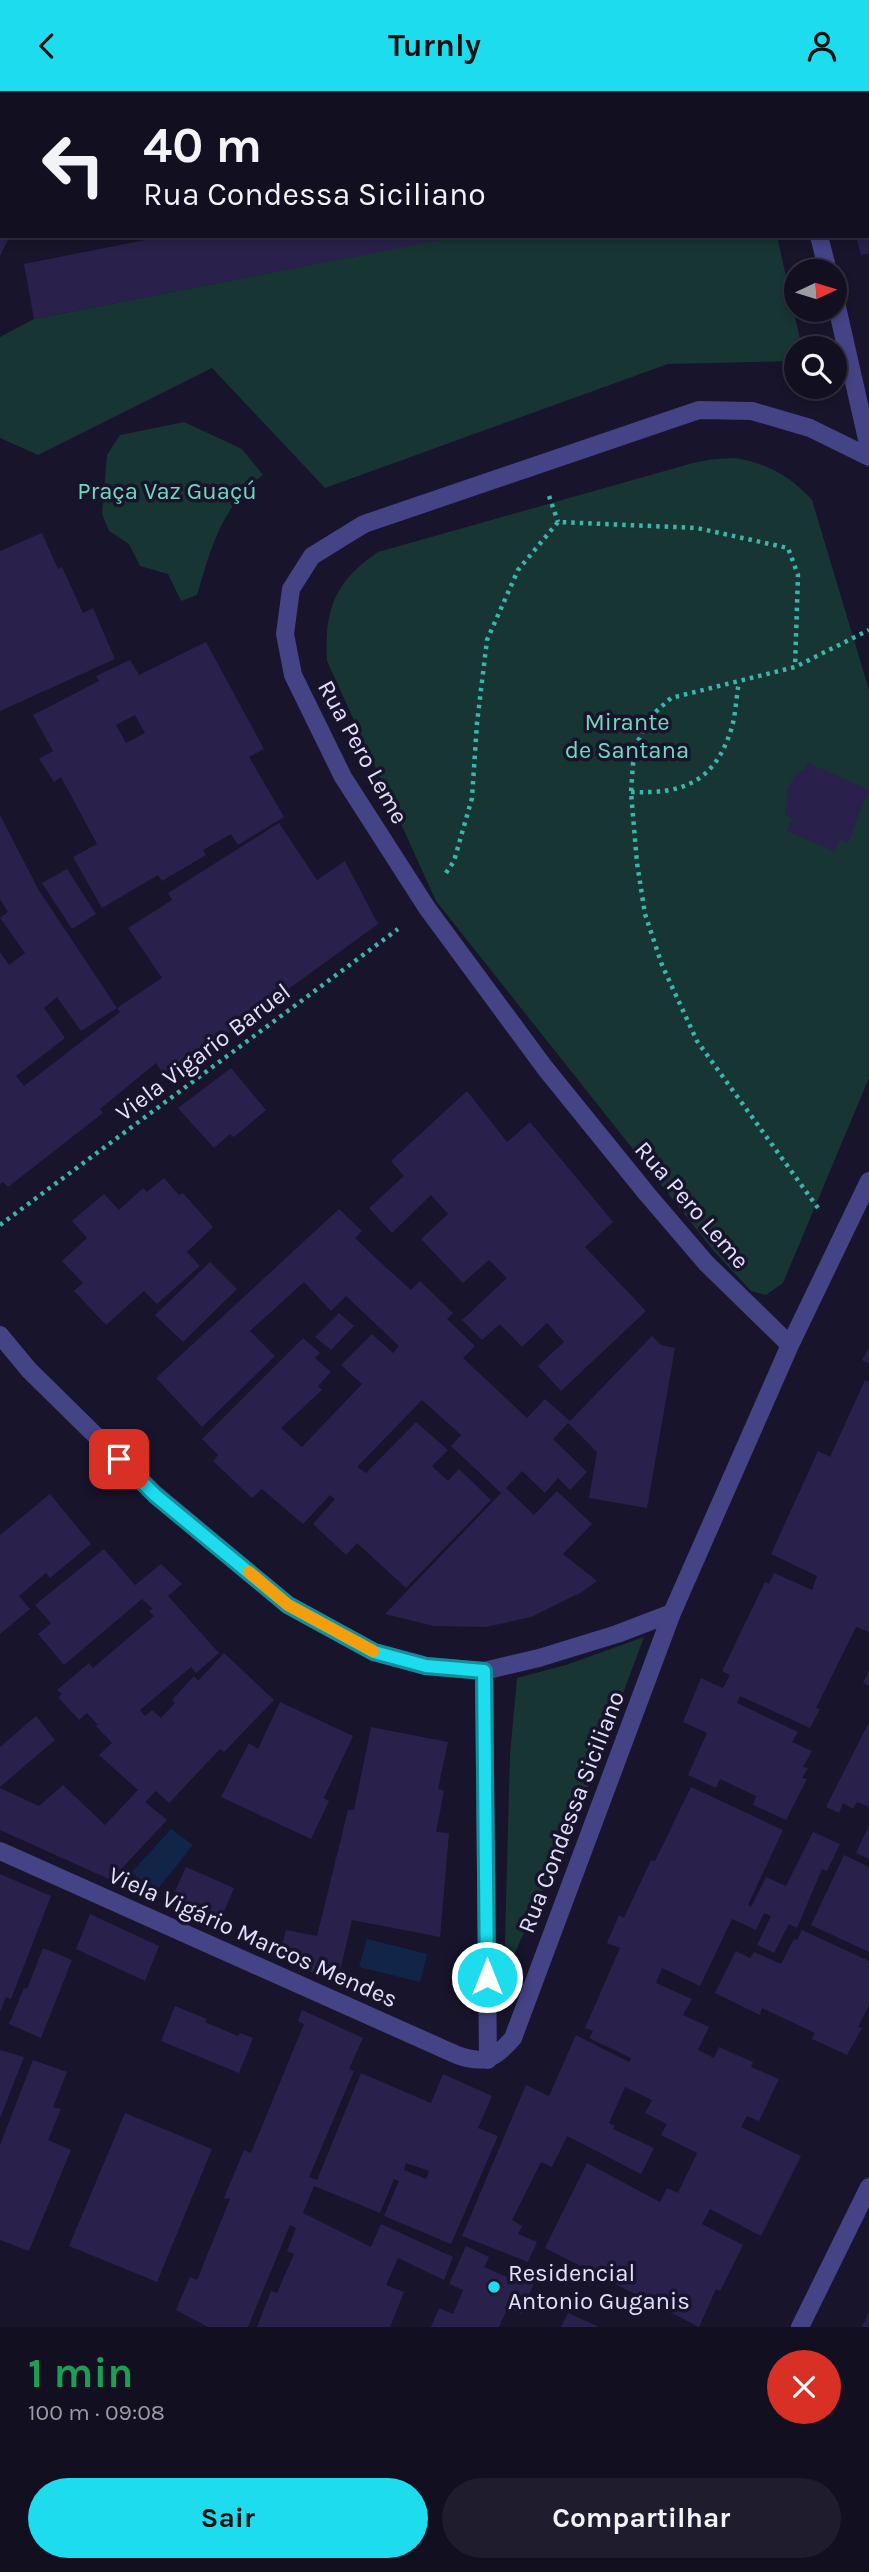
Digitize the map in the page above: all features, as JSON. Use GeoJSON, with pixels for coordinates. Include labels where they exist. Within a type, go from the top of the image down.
{"type":"FeatureCollection","features":[{"type":"Feature","properties":{"kind":"street"},"geometry":{"type":"LineString","coordinates":[[820,238],[825,259]]}},
{"type":"Feature","properties":{"kind":"street"},"geometry":{"type":"LineString","coordinates":[[840,322],[869,448]]}},
{"type":"Feature","properties":{"kind":"street","name":"Rua Pero Leme"},"geometry":{"type":"LineString","coordinates":[[790,1345],[706,1263],[647,1194],[545,1068],[427,908],[343,777],[293,675],[285,634],[291,589],[312,556],[364,524],[699,410],[752,411],[810,428],[869,457]]}},
{"type":"Feature","properties":{"kind":"street","name":"Rua Condessa Siciliano"},"geometry":{"type":"LineString","coordinates":[[488,2060],[500,2053],[513,2038],[673,1612],[790,1345],[869,1181]]}},
{"type":"Feature","properties":{"kind":"street"},"geometry":{"type":"LineString","coordinates":[[0,1335],[29,1370],[155,1495],[288,1605],[374,1652],[426,1666],[484,1671],[578,1646],[673,1612]]}},
{"type":"Feature","properties":{"kind":"street"},"geometry":{"type":"LineString","coordinates":[[484,1671],[488,2060]]}},
{"type":"Feature","properties":{"kind":"street","name":"Viela Vigário Marcos Mendes"},"geometry":{"type":"LineString","coordinates":[[0,1851],[457,2055],[468,2059],[488,2060]]}},
{"type":"Feature","properties":{"kind":"street"},"geometry":{"type":"LineString","coordinates":[[800,2327],[862,2216],[869,2187]]}},
{"type":"Feature","properties":{"kind":"path"},"geometry":{"type":"LineString","coordinates":[[427,908],[454,861],[472,798],[477,723],[487,640],[518,570],[558,522],[697,528],[788,548],[798,575],[795,667]]}},
{"type":"Feature","properties":{"kind":"path"},"geometry":{"type":"LineString","coordinates":[[842,1241],[697,1041],[662,965],[645,914],[637,863],[631,792],[638,741],[651,716],[671,698],[795,667],[869,630]]}},
{"type":"Feature","properties":{"kind":"path"},"geometry":{"type":"LineString","coordinates":[[631,792],[653,793],[688,787],[715,765],[732,730],[738,682]]}},
{"type":"Feature","properties":{"kind":"path","name":"Viela Vigario Baruel"},"geometry":{"type":"LineString","coordinates":[[0,1225],[427,908]]}},
{"type":"Feature","properties":{"kind":"green space"},"geometry":{"type":"Polygon","coordinates":[[[447,238],[777,238],[784,267],[784,322],[796,322],[799,336],[784,336],[784,361],[668,364],[325,488],[212,368],[38,455],[0,438],[0,337],[34,319],[447,238]]]}},
{"type":"Feature","properties":{"kind":"green space","name":"Praça Vaz Guaçú"},"geometry":{"type":"Polygon","coordinates":[[[184,422],[242,449],[263,475],[237,500],[228,514],[213,544],[197,595],[181,601],[168,574],[140,566],[129,544],[109,531],[102,514],[107,455],[120,435],[184,422]]]}},
{"type":"Feature","properties":{"kind":"green space","name":"Mirante de Santana"},"geometry":{"type":"Polygon","coordinates":[[[736,458],[778,472],[812,500],[869,690],[869,1078],[783,1283],[766,1295],[751,1291],[713,1250],[436,901],[327,661],[328,627],[335,598],[351,574],[378,552],[693,463],[736,458]]]}},
{"type":"Feature","properties":{"kind":"green space"},"geometry":{"type":"Polygon","coordinates":[[[644,1637],[590,1782],[504,1978],[510,1754],[517,1678],[566,1665],[644,1637]]]}},
{"type":"Feature","properties":{"kind":"water"},"geometry":{"type":"Polygon","coordinates":[[[171,1829],[193,1845],[157,1890],[131,1873],[171,1829]]]}},
{"type":"Feature","properties":{"kind":"water"},"geometry":{"type":"Polygon","coordinates":[[[367,1939],[427,1954],[420,1982],[359,1967],[367,1939]]]}},
{"type":"Feature","properties":{"kind":"building"},"geometry":{"type":"Polygon","coordinates":[[[0,238],[9,238],[0,256],[0,238]]]}},
{"type":"Feature","properties":{"kind":"building"},"geometry":{"type":"Polygon","coordinates":[[[155,238],[450,238],[34,319],[24,264],[155,238]]]}},
{"type":"Feature","properties":{"kind":"building"},"geometry":{"type":"Polygon","coordinates":[[[857,238],[869,238],[869,253],[861,255],[857,238]]]}},
{"type":"Feature","properties":{"kind":"building"},"geometry":{"type":"Polygon","coordinates":[[[42,533],[58,569],[62,567],[83,613],[93,608],[115,659],[0,711],[0,551],[42,533]]]}},
{"type":"Feature","properties":{"kind":"building"},"geometry":{"type":"Polygon","coordinates":[[[206,642],[264,749],[249,757],[284,817],[238,845],[231,834],[203,850],[206,855],[162,881],[158,875],[102,908],[73,857],[97,844],[61,777],[54,782],[39,759],[53,751],[33,715],[99,681],[96,676],[130,660],[139,675],[206,642]],[[135,715],[116,725],[126,743],[145,733],[135,715]]]}},
{"type":"Feature","properties":{"kind":"building"},"geometry":{"type":"Polygon","coordinates":[[[808,763],[869,790],[848,843],[840,840],[834,851],[787,831],[792,819],[785,815],[788,788],[794,777],[808,763]]]}},
{"type":"Feature","properties":{"kind":"building"},"geometry":{"type":"Polygon","coordinates":[[[0,815],[38,889],[117,1008],[162,978],[128,928],[172,900],[168,893],[279,823],[317,880],[345,861],[378,924],[166,1078],[156,1063],[100,1109],[103,1113],[8,1187],[3,1182],[0,1184],[0,952],[9,965],[25,953],[0,918],[8,912],[0,899],[0,815]],[[57,997],[44,1008],[65,1038],[16,1076],[24,1086],[120,1012],[117,1008],[81,1031],[57,997]]]}},
{"type":"Feature","properties":{"kind":"building"},"geometry":{"type":"Polygon","coordinates":[[[67,869],[96,914],[72,929],[42,883],[67,869]]]}},
{"type":"Feature","properties":{"kind":"building"},"geometry":{"type":"Polygon","coordinates":[[[231,1068],[266,1110],[234,1137],[230,1134],[214,1148],[178,1108],[231,1068]]]}},
{"type":"Feature","properties":{"kind":"building"},"geometry":{"type":"Polygon","coordinates":[[[467,1091],[507,1142],[530,1122],[613,1222],[585,1247],[646,1311],[561,1391],[538,1366],[564,1342],[547,1323],[522,1347],[500,1324],[482,1340],[462,1320],[507,1278],[489,1260],[463,1283],[421,1239],[448,1214],[431,1195],[392,1233],[369,1208],[404,1176],[391,1161],[467,1091]]]}},
{"type":"Feature","properties":{"kind":"building"},"geometry":{"type":"Polygon","coordinates":[[[164,1178],[179,1195],[183,1193],[213,1227],[187,1252],[200,1266],[157,1304],[144,1291],[106,1325],[74,1291],[83,1283],[62,1261],[87,1238],[72,1221],[104,1194],[119,1210],[143,1188],[147,1192],[164,1178]]]}},
{"type":"Feature","properties":{"kind":"building"},"geometry":{"type":"Polygon","coordinates":[[[339,1209],[362,1231],[355,1238],[379,1261],[411,1290],[420,1281],[453,1313],[447,1319],[475,1346],[463,1358],[527,1418],[545,1399],[570,1421],[652,1336],[661,1345],[675,1348],[647,1508],[589,1498],[597,1452],[568,1423],[553,1439],[587,1472],[570,1490],[558,1478],[545,1493],[522,1471],[506,1488],[534,1515],[557,1491],[592,1524],[563,1554],[597,1581],[582,1592],[531,1617],[486,1627],[434,1626],[385,1614],[501,1493],[451,1446],[461,1435],[422,1400],[357,1467],[366,1473],[416,1422],[448,1450],[432,1466],[448,1481],[459,1469],[491,1500],[406,1588],[357,1543],[346,1555],[313,1524],[335,1499],[330,1495],[303,1524],[262,1489],[252,1498],[213,1461],[218,1455],[202,1439],[303,1338],[320,1353],[315,1358],[331,1372],[318,1386],[322,1390],[281,1428],[302,1447],[362,1384],[341,1365],[372,1334],[393,1353],[399,1346],[346,1296],[331,1311],[304,1282],[250,1331],[275,1356],[202,1427],[156,1378],[339,1209]]]}},
{"type":"Feature","properties":{"kind":"building"},"geometry":{"type":"Polygon","coordinates":[[[210,1262],[237,1289],[183,1342],[155,1315],[210,1262]]]}},
{"type":"Feature","properties":{"kind":"building"},"geometry":{"type":"Polygon","coordinates":[[[339,1313],[354,1326],[331,1350],[315,1337],[339,1313]]]}},
{"type":"Feature","properties":{"kind":"building"},"geometry":{"type":"Polygon","coordinates":[[[869,1347],[869,1364],[862,1360],[869,1347]]]}},
{"type":"Feature","properties":{"kind":"building"},"geometry":{"type":"Polygon","coordinates":[[[865,1380],[869,1382],[869,1632],[856,1627],[816,1708],[820,1709],[810,1728],[740,1696],[737,1703],[798,1732],[792,1742],[812,1751],[803,1767],[808,1768],[802,1778],[807,1779],[786,1820],[753,1805],[756,1796],[720,1779],[716,1788],[688,1775],[707,1733],[683,1722],[701,1678],[723,1688],[730,1675],[722,1671],[765,1582],[769,1584],[774,1573],[812,1590],[817,1576],[771,1554],[818,1451],[830,1457],[865,1380]]]}},
{"type":"Feature","properties":{"kind":"building"},"geometry":{"type":"Polygon","coordinates":[[[50,1494],[91,1544],[50,1578],[46,1573],[19,1596],[30,1609],[0,1634],[0,1535],[50,1494]]]}},
{"type":"Feature","properties":{"kind":"building"},"geometry":{"type":"Polygon","coordinates":[[[104,1549],[135,1585],[161,1564],[182,1584],[168,1596],[219,1653],[196,1673],[191,1667],[140,1710],[145,1716],[152,1710],[161,1718],[175,1703],[172,1700],[194,1676],[198,1681],[224,1653],[274,1700],[224,1752],[220,1749],[169,1803],[156,1791],[145,1802],[167,1820],[111,1880],[0,1830],[0,1788],[39,1806],[63,1785],[105,1825],[138,1790],[99,1755],[112,1743],[96,1726],[98,1725],[87,1713],[79,1720],[58,1697],[62,1694],[57,1690],[89,1663],[93,1668],[154,1616],[149,1611],[153,1609],[142,1599],[64,1665],[38,1634],[51,1623],[35,1605],[104,1549]]]}},
{"type":"Feature","properties":{"kind":"building"},"geometry":{"type":"Polygon","coordinates":[[[869,1670],[869,1686],[863,1683],[869,1670]]]}},
{"type":"Feature","properties":{"kind":"building"},"geometry":{"type":"Polygon","coordinates":[[[280,1702],[353,1736],[324,1798],[329,1801],[311,1839],[221,1797],[249,1743],[258,1749],[280,1702]]]}},
{"type":"Feature","properties":{"kind":"building"},"geometry":{"type":"Polygon","coordinates":[[[36,1716],[55,1740],[0,1787],[0,1747],[36,1716]]]}},
{"type":"Feature","properties":{"kind":"building"},"geometry":{"type":"Polygon","coordinates":[[[869,1722],[869,1807],[857,1802],[853,1809],[843,1803],[839,1813],[826,1807],[869,1722]]]}},
{"type":"Feature","properties":{"kind":"building"},"geometry":{"type":"Polygon","coordinates":[[[371,1727],[448,1742],[438,1789],[444,1791],[436,1832],[449,1833],[440,1937],[352,1920],[337,1984],[279,1957],[286,1930],[317,1936],[348,1810],[354,1810],[371,1727]]]}},
{"type":"Feature","properties":{"kind":"building"},"geometry":{"type":"Polygon","coordinates":[[[691,1787],[783,1830],[748,1905],[751,1907],[766,1877],[786,1886],[813,1832],[840,1844],[827,1871],[822,1869],[797,1928],[789,1924],[774,1953],[757,1945],[771,1916],[764,1913],[756,1930],[732,1919],[700,1986],[662,1968],[656,1983],[692,1999],[683,2015],[709,2027],[698,2050],[714,2058],[719,2047],[753,2062],[751,2067],[779,2079],[759,2121],[747,2116],[741,2127],[801,2156],[761,2236],[710,2209],[702,2224],[743,2245],[720,2291],[716,2289],[699,2327],[545,2248],[587,2163],[660,2202],[667,2188],[678,2193],[697,2153],[661,2135],[667,2124],[645,2113],[652,2100],[625,2087],[609,2123],[615,2126],[613,2129],[654,2148],[641,2174],[567,2136],[552,2167],[541,2162],[512,2220],[522,2226],[518,2234],[537,2242],[528,2262],[462,2236],[526,2085],[549,2096],[576,2035],[629,2062],[631,2058],[589,2038],[593,2031],[585,2028],[620,1948],[607,1943],[619,1915],[624,1918],[651,1860],[655,1861],[691,1787]]]}},
{"type":"Feature","properties":{"kind":"building"},"geometry":{"type":"Polygon","coordinates":[[[869,1825],[869,1859],[856,1853],[869,1825]]]}},
{"type":"Feature","properties":{"kind":"building"},"geometry":{"type":"Polygon","coordinates":[[[844,1855],[869,1867],[869,1952],[811,1925],[844,1855]]]}},
{"type":"Feature","properties":{"kind":"building"},"geometry":{"type":"Polygon","coordinates":[[[186,1867],[234,1888],[217,1928],[168,1906],[186,1867]]]}},
{"type":"Feature","properties":{"kind":"building"},"geometry":{"type":"Polygon","coordinates":[[[0,1874],[51,1896],[11,1999],[6,1997],[0,2012],[0,1874]]]}},
{"type":"Feature","properties":{"kind":"building"},"geometry":{"type":"Polygon","coordinates":[[[90,1914],[159,1946],[145,1981],[76,1949],[90,1914]]]}},
{"type":"Feature","properties":{"kind":"building"},"geometry":{"type":"Polygon","coordinates":[[[802,1930],[869,1961],[869,2005],[858,2027],[862,2028],[847,2055],[812,2039],[815,2033],[762,2008],[760,2015],[715,1993],[736,1951],[750,1958],[754,1952],[781,1964],[802,1930]]]}},
{"type":"Feature","properties":{"kind":"building"},"geometry":{"type":"Polygon","coordinates":[[[43,1948],[72,1960],[41,2038],[9,2024],[24,1988],[27,1989],[43,1948]]]}},
{"type":"Feature","properties":{"kind":"building"},"geometry":{"type":"Polygon","coordinates":[[[175,2006],[238,2036],[240,2033],[253,2038],[239,2073],[161,2041],[175,2006]]]}},
{"type":"Feature","properties":{"kind":"building"},"geometry":{"type":"Polygon","coordinates":[[[302,2010],[363,2038],[349,2069],[354,2071],[309,2177],[317,2180],[361,2073],[431,2103],[443,2074],[492,2096],[478,2128],[498,2136],[451,2244],[384,2216],[399,2181],[394,2179],[380,2213],[314,2186],[303,2213],[371,2247],[381,2224],[453,2257],[444,2280],[398,2258],[386,2285],[404,2292],[390,2327],[257,2327],[271,2291],[277,2293],[294,2254],[287,2251],[296,2228],[290,2225],[248,2327],[208,2327],[176,2310],[190,2277],[197,2280],[230,2199],[224,2198],[244,2150],[251,2153],[304,2024],[298,2021],[302,2010]],[[406,2163],[404,2170],[426,2179],[429,2171],[406,2163]]]}},
{"type":"Feature","properties":{"kind":"building"},"geometry":{"type":"Polygon","coordinates":[[[0,2050],[24,2057],[0,2118],[0,2050]]]}},
{"type":"Feature","properties":{"kind":"building"},"geometry":{"type":"Polygon","coordinates":[[[33,2060],[67,2072],[53,2107],[61,2109],[48,2140],[71,2150],[29,2251],[0,2240],[0,2145],[33,2060]]]}},
{"type":"Feature","properties":{"kind":"building"},"geometry":{"type":"Polygon","coordinates":[[[125,2113],[212,2149],[157,2282],[69,2246],[125,2113]]]}},
{"type":"Feature","properties":{"kind":"building","name":"Residencial Antonio Guganis"},"geometry":{"type":"Polygon","coordinates":[[[466,2246],[489,2257],[484,2267],[507,2277],[512,2265],[537,2275],[522,2314],[508,2307],[499,2327],[431,2327],[439,2308],[453,2314],[463,2290],[449,2284],[466,2246]]]}},
{"type":"Feature","properties":{"kind":"building"},"geometry":{"type":"Polygon","coordinates":[[[869,2311],[869,2327],[862,2327],[869,2311]]]}},
{"type":"Feature","properties":{"kind":"building"},"geometry":{"type":"Polygon","coordinates":[[[568,2313],[599,2327],[561,2327],[568,2313]]]}},
{"type":"Feature","properties":{"kind":"slow traffic"},"geometry":{"type":"LineString","coordinates":[[249,1572],[288,1605],[373,1651]]}},
{"type":"Feature","properties":{"kind":"place","name":"Residencial Antonio Guganis"},"geometry":{"type":"Point","coordinates":[494,2287]}},
{"type":"Feature","properties":{"kind":"route"},"geometry":{"type":"LineString","coordinates":[[119,1459],[155,1495],[288,1605],[374,1652],[426,1666],[484,1671],[487,1977]]}}]}
